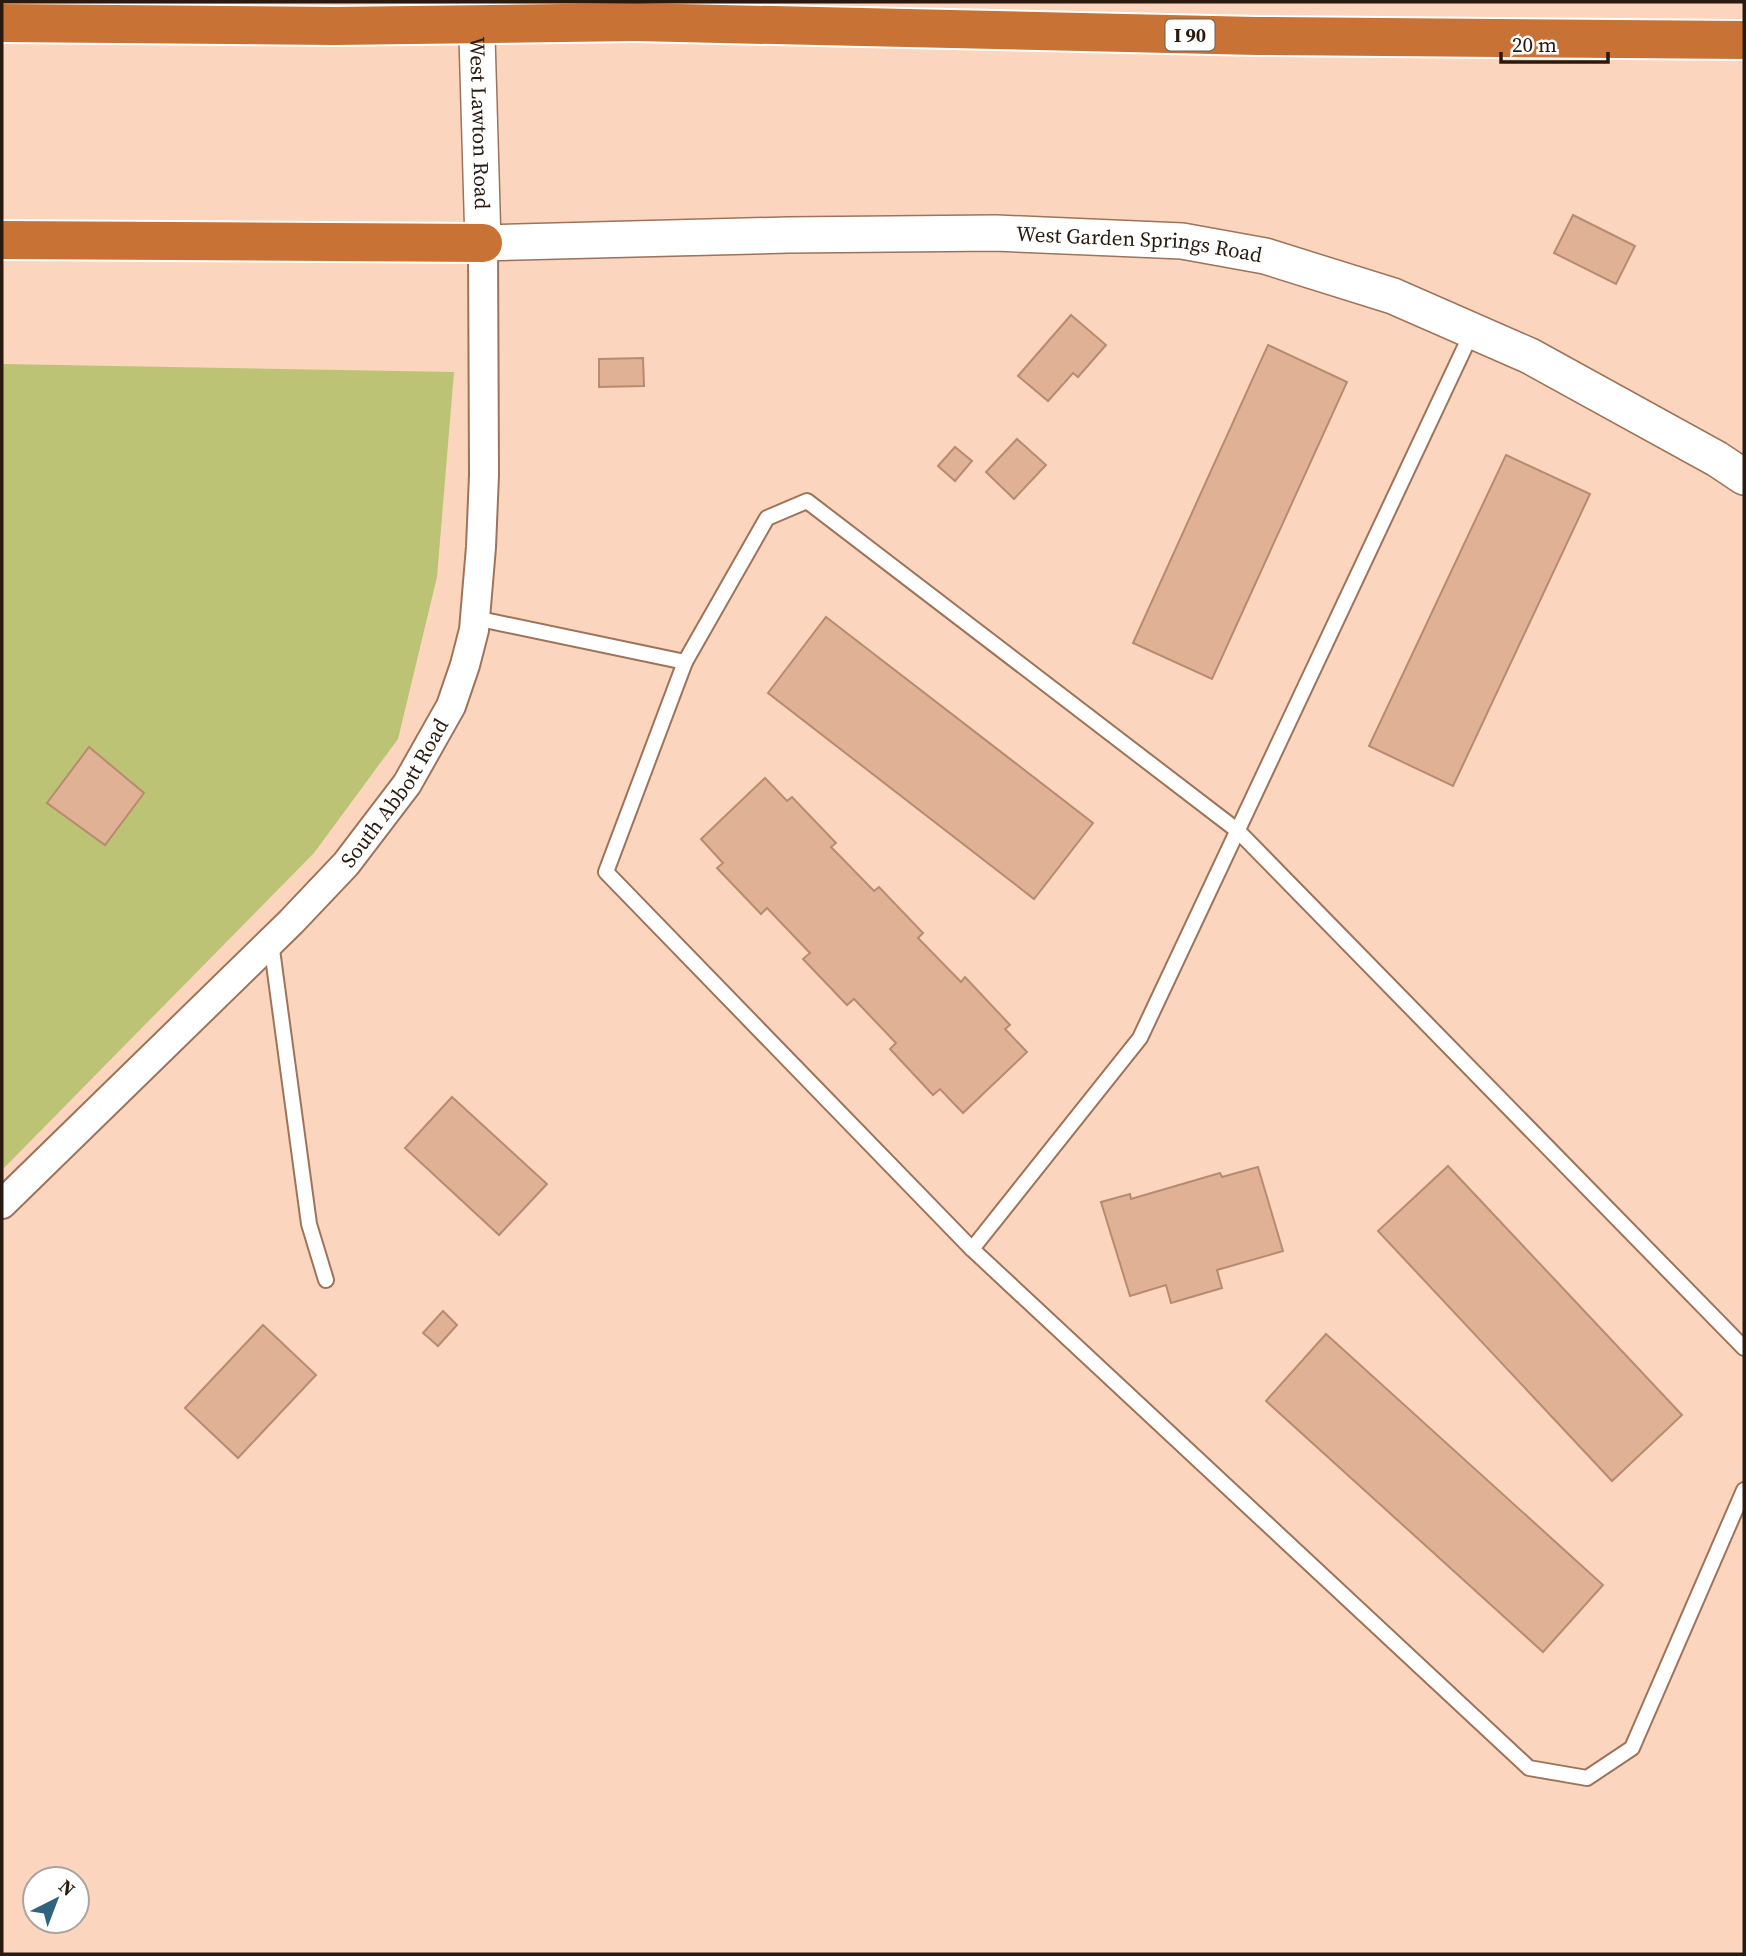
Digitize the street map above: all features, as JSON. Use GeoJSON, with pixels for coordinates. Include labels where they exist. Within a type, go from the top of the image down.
{"type":"FeatureCollection","features":[{"type":"Feature","properties":{"kind":"highway","name":"I 90"},"geometry":{"type":"LineString","coordinates":[[2,23],[335,26],[636,22],[1243,36],[1744,40]]}},
{"type":"Feature","properties":{"kind":"highway"},"geometry":{"type":"LineString","coordinates":[[2,240],[483,243]]}},
{"type":"Feature","properties":{"kind":"street","name":"West Lawton Road"},"geometry":{"type":"LineString","coordinates":[[476,2],[483,243]]}},
{"type":"Feature","properties":{"kind":"street","name":"West Garden Springs Road"},"geometry":{"type":"LineString","coordinates":[[483,243],[996,233],[1182,241],[1265,256],[1393,296],[1530,356],[1717,459],[1744,477]]}},
{"type":"Feature","properties":{"kind":"street","name":"South Abbott Road"},"geometry":{"type":"LineString","coordinates":[[2,1204],[346,864],[407,784],[450,706],[465,665],[475,618],[481,547],[484,475],[483,243]]}},
{"type":"Feature","properties":{"kind":"lane"},"geometry":{"type":"LineString","coordinates":[[972,1249],[1140,1038],[1472,331]]}},
{"type":"Feature","properties":{"kind":"lane"},"geometry":{"type":"LineString","coordinates":[[1744,1348],[1238,831],[807,501],[767,518],[685,662],[606,872],[972,1249],[1529,1768],[1587,1778],[1632,1748],[1744,1490]]}},
{"type":"Feature","properties":{"kind":"lane"},"geometry":{"type":"LineString","coordinates":[[475,618],[685,662]]}},
{"type":"Feature","properties":{"kind":"lane"},"geometry":{"type":"LineString","coordinates":[[271,941],[309,1224],[326,1280]]}},
{"type":"Feature","properties":{"kind":"green space"},"geometry":{"type":"Polygon","coordinates":[[[2,364],[454,372],[437,577],[398,739],[314,853],[2,1170],[2,364]]]}},
{"type":"Feature","properties":{"kind":"building"},"geometry":{"type":"Polygon","coordinates":[[[1573,215],[1635,246],[1616,284],[1554,253],[1573,215]]]}},
{"type":"Feature","properties":{"kind":"building"},"geometry":{"type":"Polygon","coordinates":[[[1071,315],[1106,345],[1078,377],[1073,373],[1048,401],[1018,376],[1071,315]]]}},
{"type":"Feature","properties":{"kind":"building"},"geometry":{"type":"Polygon","coordinates":[[[1268,345],[1347,382],[1212,679],[1133,643],[1268,345]]]}},
{"type":"Feature","properties":{"kind":"building"},"geometry":{"type":"Polygon","coordinates":[[[643,358],[644,386],[599,387],[599,359],[643,358]]]}},
{"type":"Feature","properties":{"kind":"building"},"geometry":{"type":"Polygon","coordinates":[[[1017,439],[1046,465],[1014,499],[986,472],[1017,439]]]}},
{"type":"Feature","properties":{"kind":"building"},"geometry":{"type":"Polygon","coordinates":[[[955,447],[972,461],[955,481],[938,466],[955,447]]]}},
{"type":"Feature","properties":{"kind":"building"},"geometry":{"type":"Polygon","coordinates":[[[1506,455],[1590,494],[1453,786],[1369,746],[1506,455]]]}},
{"type":"Feature","properties":{"kind":"building"},"geometry":{"type":"Polygon","coordinates":[[[826,617],[1093,823],[1034,899],[768,693],[826,617]]]}},
{"type":"Feature","properties":{"kind":"building"},"geometry":{"type":"Polygon","coordinates":[[[89,747],[144,793],[105,845],[47,803],[89,747]]]}},
{"type":"Feature","properties":{"kind":"building"},"geometry":{"type":"Polygon","coordinates":[[[765,778],[787,801],[792,797],[836,843],[831,847],[874,891],[879,887],[923,933],[918,938],[961,982],[965,977],[1010,1025],[1005,1029],[1027,1052],[963,1113],[940,1089],[933,1095],[890,1049],[896,1043],[854,999],[847,1005],[803,959],[810,953],[767,908],[761,914],[717,868],[723,863],[701,839],[765,778]]]}},
{"type":"Feature","properties":{"kind":"building"},"geometry":{"type":"Polygon","coordinates":[[[452,1097],[547,1184],[499,1235],[405,1148],[452,1097]]]}},
{"type":"Feature","properties":{"kind":"building"},"geometry":{"type":"Polygon","coordinates":[[[1448,1166],[1682,1415],[1612,1481],[1378,1231],[1448,1166]]]}},
{"type":"Feature","properties":{"kind":"building"},"geometry":{"type":"Polygon","coordinates":[[[1258,1167],[1283,1251],[1217,1270],[1222,1288],[1171,1303],[1166,1285],[1130,1296],[1101,1202],[1130,1194],[1131,1199],[1220,1173],[1222,1177],[1258,1167]]]}},
{"type":"Feature","properties":{"kind":"building"},"geometry":{"type":"Polygon","coordinates":[[[443,1311],[457,1325],[438,1346],[423,1333],[443,1311]]]}},
{"type":"Feature","properties":{"kind":"building"},"geometry":{"type":"Polygon","coordinates":[[[263,1325],[316,1375],[238,1458],[185,1408],[263,1325]]]}},
{"type":"Feature","properties":{"kind":"building"},"geometry":{"type":"Polygon","coordinates":[[[1326,1334],[1603,1585],[1543,1652],[1266,1401],[1326,1334]]]}}]}
